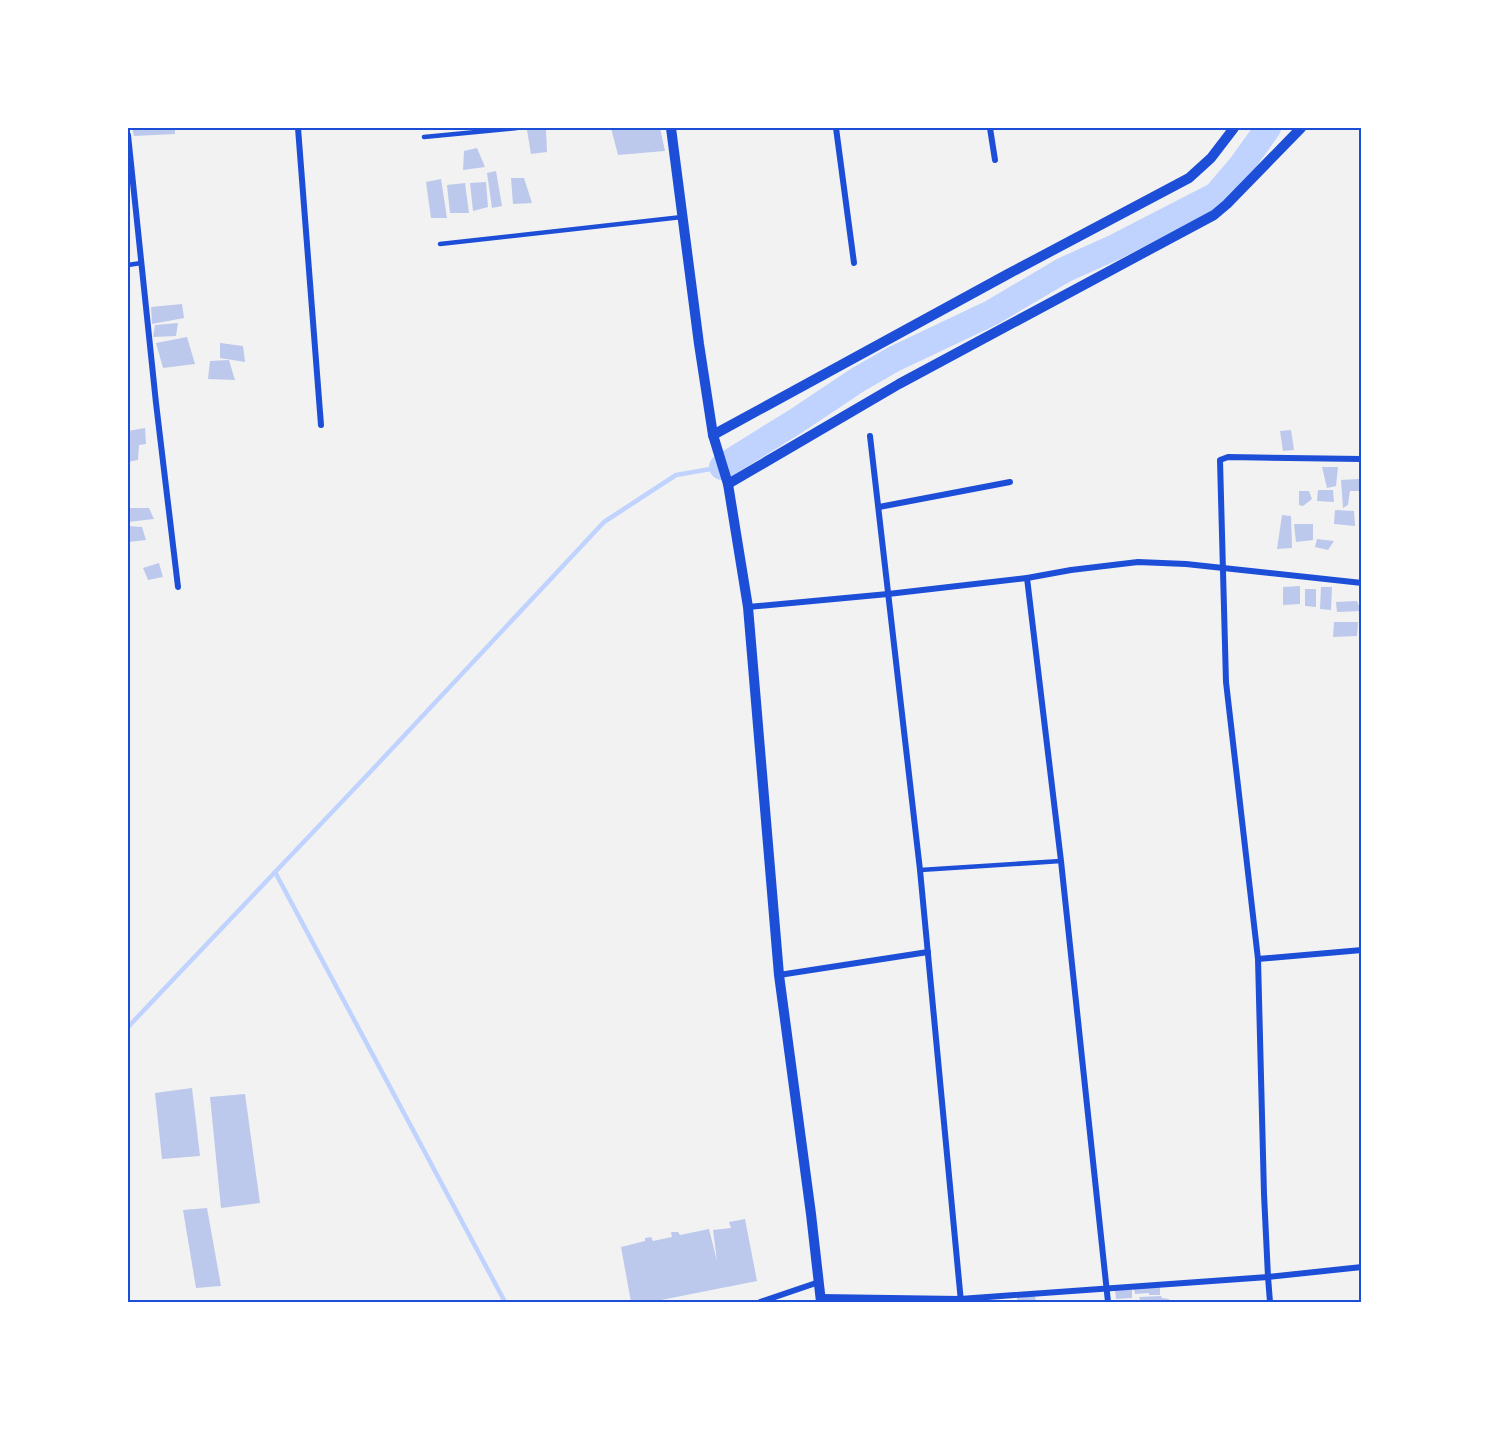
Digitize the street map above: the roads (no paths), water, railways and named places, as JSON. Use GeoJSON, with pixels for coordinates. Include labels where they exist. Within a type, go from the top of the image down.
{"type":"FeatureCollection","features":[{"type":"Feature","properties":{"kind":"street"},"geometry":{"type":"LineString","coordinates":[[298,128],[321,425]]}},
{"type":"Feature","properties":{"kind":"street"},"geometry":{"type":"LineString","coordinates":[[671,128],[713,435],[728,484],[748,607],[779,975],[821,1300],[961,1301],[1268,1277],[1362,1267]]}},
{"type":"Feature","properties":{"kind":"street"},"geometry":{"type":"LineString","coordinates":[[836,128],[854,263]]}},
{"type":"Feature","properties":{"kind":"street"},"geometry":{"type":"LineString","coordinates":[[990,128],[994,160]]}},
{"type":"Feature","properties":{"kind":"street"},"geometry":{"type":"LineString","coordinates":[[713,435],[1189,178],[1211,158],[1234,128]]}},
{"type":"Feature","properties":{"kind":"street"},"geometry":{"type":"LineString","coordinates":[[728,484],[898,384],[1214,215],[1301,128]]}},
{"type":"Feature","properties":{"kind":"street"},"geometry":{"type":"LineString","coordinates":[[128,135],[178,587]]}},
{"type":"Feature","properties":{"kind":"street"},"geometry":{"type":"LineString","coordinates":[[870,436],[920,870],[961,1301]]}},
{"type":"Feature","properties":{"kind":"street"},"geometry":{"type":"LineString","coordinates":[[1270,1302],[1258,959],[1226,682],[1220,460],[1228,457],[1362,459]]}},
{"type":"Feature","properties":{"kind":"street"},"geometry":{"type":"LineString","coordinates":[[879,507],[1010,482]]}},
{"type":"Feature","properties":{"kind":"street"},"geometry":{"type":"LineString","coordinates":[[748,607],[1027,578],[1138,562],[1186,564],[1362,583]]}},
{"type":"Feature","properties":{"kind":"street"},"geometry":{"type":"LineString","coordinates":[[1027,578],[1061,861],[1108,1302]]}},
{"type":"Feature","properties":{"kind":"street"},"geometry":{"type":"LineString","coordinates":[[1258,959],[1362,950]]}},
{"type":"Feature","properties":{"kind":"street"},"geometry":{"type":"LineString","coordinates":[[779,975],[928,952]]}},
{"type":"Feature","properties":{"kind":"street"},"geometry":{"type":"LineString","coordinates":[[760,1302],[819,1282]]}},
{"type":"Feature","properties":{"kind":"lane"},"geometry":{"type":"LineString","coordinates":[[424,136],[517,128]]}},
{"type":"Feature","properties":{"kind":"lane"},"geometry":{"type":"LineString","coordinates":[[440,244],[682,217]]}},
{"type":"Feature","properties":{"kind":"lane"},"geometry":{"type":"LineString","coordinates":[[128,265],[141,263]]}},
{"type":"Feature","properties":{"kind":"lane"},"geometry":{"type":"LineString","coordinates":[[920,870],[1061,861]]}},
{"type":"Feature","properties":{"kind":"waterway"},"geometry":{"type":"LineString","coordinates":[[722,467],[894,359],[991,313],[1064,270],[1115,247],[1216,195],[1268,128]]}},
{"type":"Feature","properties":{"kind":"waterway"},"geometry":{"type":"LineString","coordinates":[[128,1027],[604,522],[676,475],[722,467]]}},
{"type":"Feature","properties":{"kind":"waterway"},"geometry":{"type":"LineString","coordinates":[[275,872],[505,1302]]}}]}
